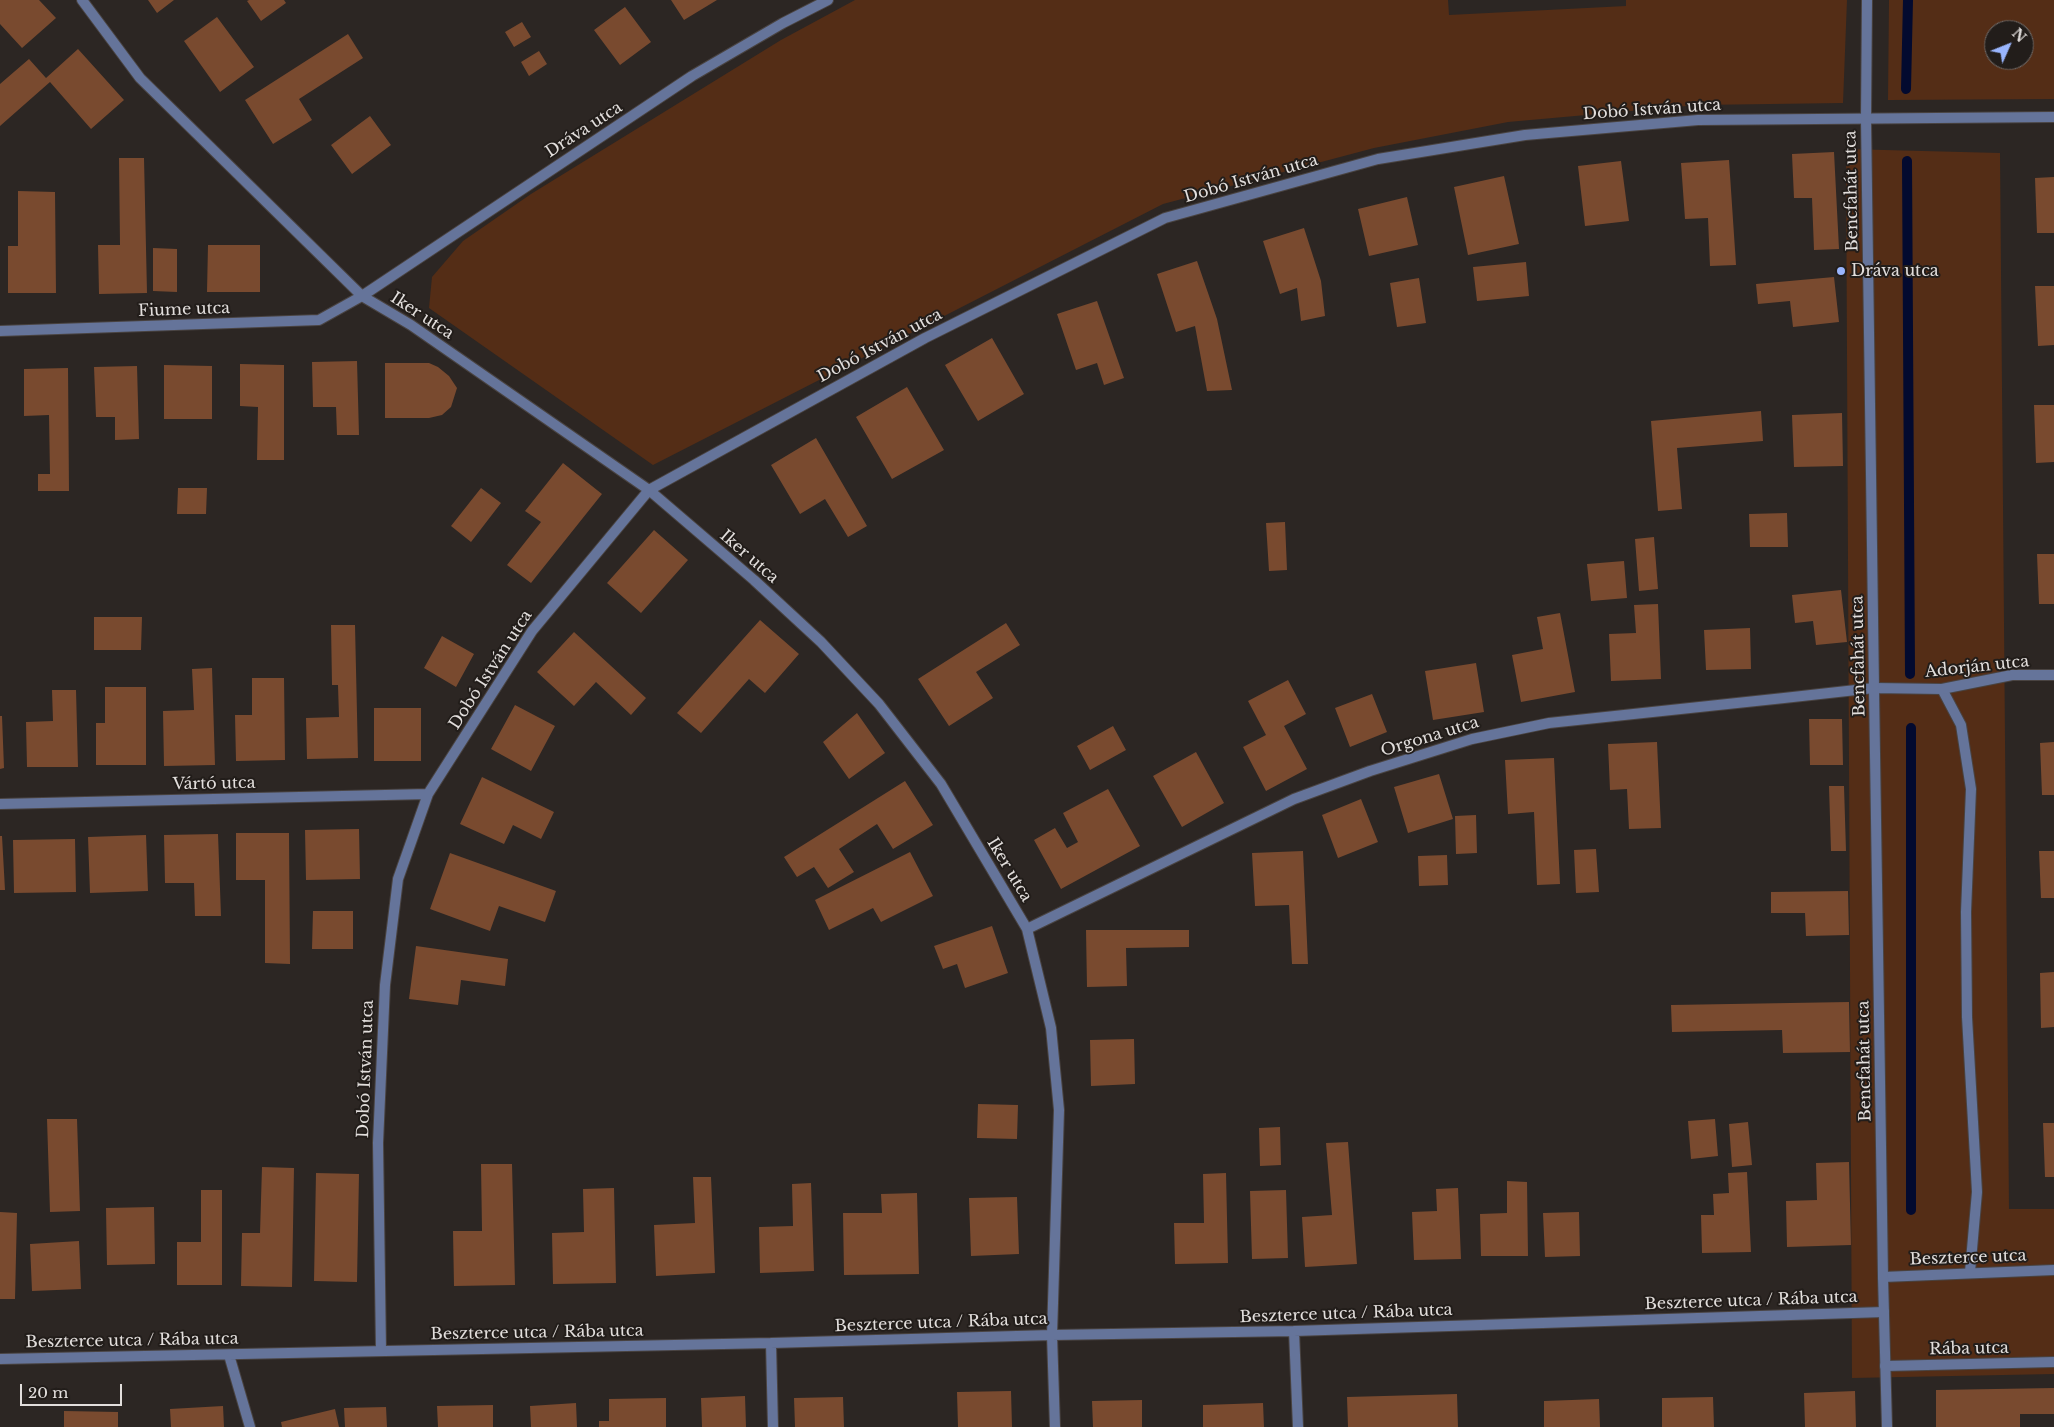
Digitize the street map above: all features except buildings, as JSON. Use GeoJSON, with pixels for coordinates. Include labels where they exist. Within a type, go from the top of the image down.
{"type":"FeatureCollection","features":[{"type":"Feature","properties":{"kind":"street","name":"Iker utca"},"geometry":{"type":"LineString","coordinates":[[82,0],[140,78],[362,296],[411,325],[648,490],[754,580],[821,642],[879,704],[941,784],[1027,929],[1051,1028],[1059,1110],[1052,1334],[1055,1427]]}},
{"type":"Feature","properties":{"kind":"street","name":"Dráva utca"},"geometry":{"type":"LineString","coordinates":[[362,296],[692,76],[783,23],[828,0]]}},
{"type":"Feature","properties":{"kind":"street","name":"Bencfahát utca"},"geometry":{"type":"LineString","coordinates":[[1867,0],[1866,119],[1883,1277],[1887,1427]]}},
{"type":"Feature","properties":{"kind":"street","name":"Dobó István utca"},"geometry":{"type":"LineString","coordinates":[[381,1351],[378,1143],[385,985],[398,879],[428,794],[532,631],[648,490],[925,338],[1165,218],[1378,159],[1525,135],[1698,120],[2054,117]]}},
{"type":"Feature","properties":{"kind":"street","name":"Fiume utca"},"geometry":{"type":"LineString","coordinates":[[0,331],[319,320],[362,296]]}},
{"type":"Feature","properties":{"kind":"street","name":"Adorján utca"},"geometry":{"type":"LineString","coordinates":[[1874,688],[1942,689],[2012,675],[2054,675]]}},
{"type":"Feature","properties":{"kind":"street","name":"Orgona utca"},"geometry":{"type":"LineString","coordinates":[[1027,929],[1294,799],[1370,771],[1472,739],[1549,724],[1874,688]]}},
{"type":"Feature","properties":{"kind":"street"},"geometry":{"type":"LineString","coordinates":[[1942,689],[1961,724],[1971,789],[1966,912],[1967,1017],[1977,1192],[1970,1272]]}},
{"type":"Feature","properties":{"kind":"street","name":"Vártó utca"},"geometry":{"type":"LineString","coordinates":[[0,804],[428,794]]}},
{"type":"Feature","properties":{"kind":"street","name":"Beszterce utca"},"geometry":{"type":"LineString","coordinates":[[1883,1277],[2054,1270]]}},
{"type":"Feature","properties":{"kind":"street","name":"Beszterce utca / Rába utca"},"geometry":{"type":"LineString","coordinates":[[0,1359],[771,1343],[1052,1334],[1294,1331],[1884,1312]]}},
{"type":"Feature","properties":{"kind":"street"},"geometry":{"type":"LineString","coordinates":[[1294,1331],[1298,1427]]}},
{"type":"Feature","properties":{"kind":"street"},"geometry":{"type":"LineString","coordinates":[[771,1343],[773,1427]]}},
{"type":"Feature","properties":{"kind":"street"},"geometry":{"type":"LineString","coordinates":[[229,1355],[250,1427]]}},
{"type":"Feature","properties":{"kind":"street","name":"Rába utca"},"geometry":{"type":"LineString","coordinates":[[1885,1366],[2054,1362]]}},
{"type":"Feature","properties":{"kind":"shaded area"},"geometry":{"type":"Polygon","coordinates":[[[855,0],[1448,0],[1449,15],[1626,6],[1626,0],[1847,0],[1843,103],[1698,105],[1508,122],[1374,148],[1163,204],[653,465],[429,308],[432,277],[463,241],[531,194],[781,40],[855,0]]]}},
{"type":"Feature","properties":{"kind":"shaded area"},"geometry":{"type":"Polygon","coordinates":[[[1889,0],[2054,0],[2054,99],[1888,100],[1889,0]]]}},
{"type":"Feature","properties":{"kind":"shaded area"},"geometry":{"type":"Polygon","coordinates":[[[1846,149],[2000,153],[2009,1209],[2054,1209],[2054,1374],[1852,1378],[1846,149]]]}},
{"type":"Feature","properties":{"kind":"waterway"},"geometry":{"type":"LineString","coordinates":[[1906,89],[1908,0]]}},
{"type":"Feature","properties":{"kind":"waterway"},"geometry":{"type":"LineString","coordinates":[[1907,161],[1910,674]]}},
{"type":"Feature","properties":{"kind":"waterway"},"geometry":{"type":"LineString","coordinates":[[1911,728],[1911,1210]]}},
{"type":"Feature","properties":{"kind":"place","name":"Dráva utca"},"geometry":{"type":"Point","coordinates":[1841,271]}}]}
